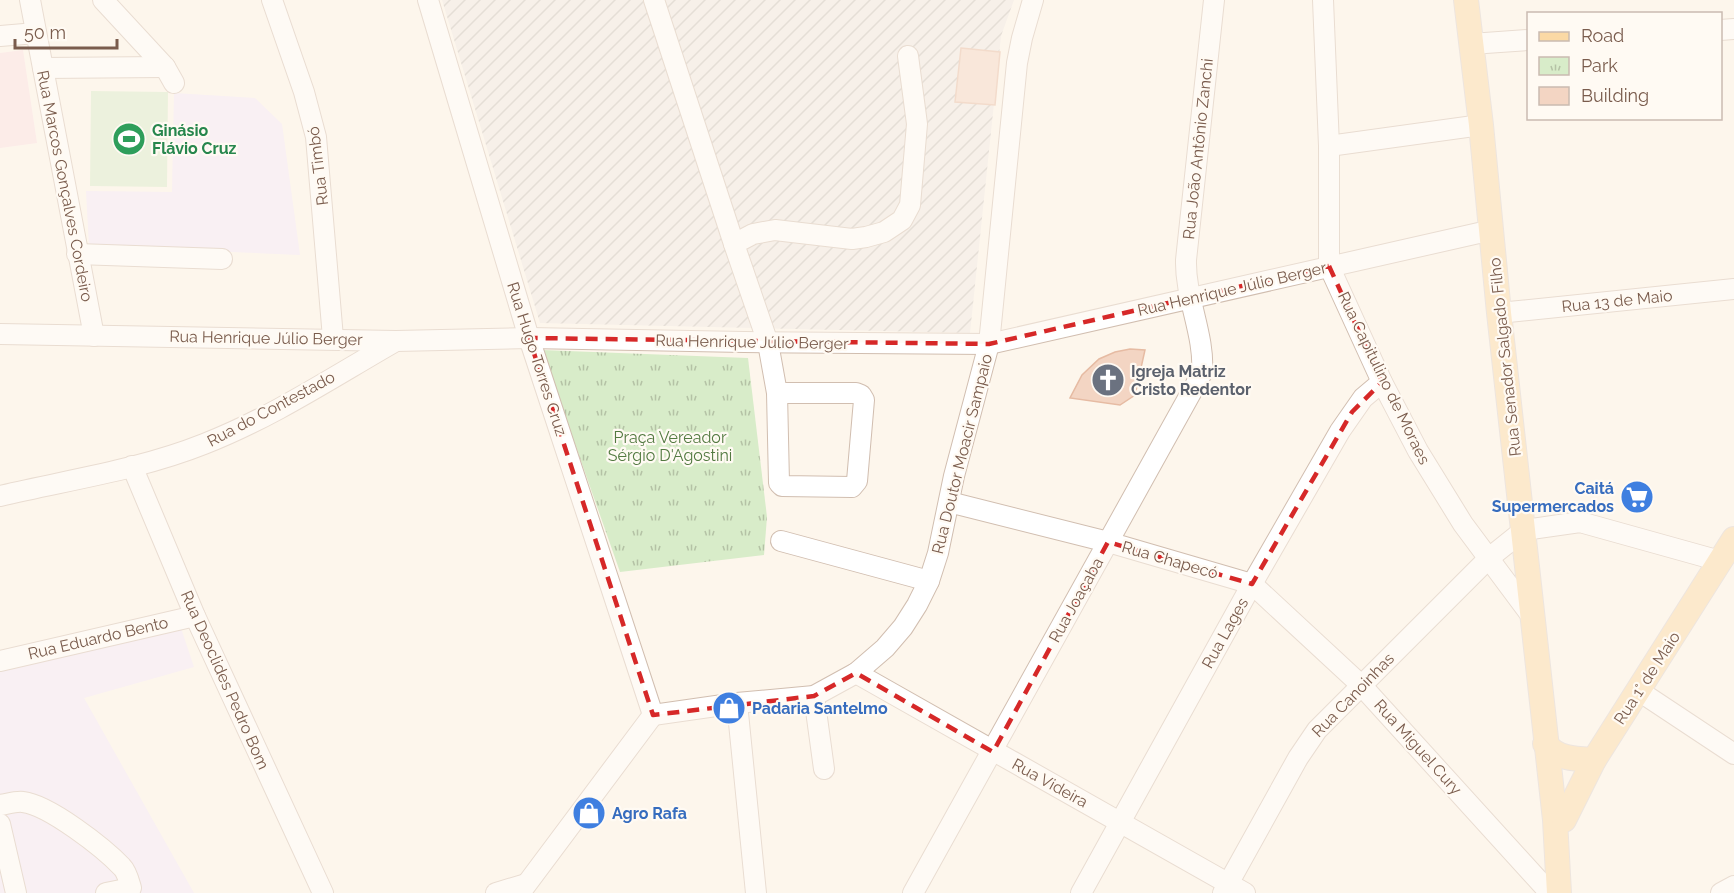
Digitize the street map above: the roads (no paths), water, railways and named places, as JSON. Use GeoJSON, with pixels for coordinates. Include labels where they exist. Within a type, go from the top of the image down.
{"type":"FeatureCollection","features":[{"type":"Feature","properties":{"kind":"main road","name":"Rua Senador Salgado Filho"},"geometry":{"type":"LineString","coordinates":[[1466,0],[1481,124],[1545,744],[1571,893]]}},
{"type":"Feature","properties":{"kind":"main road","name":"Rua 1° de Maio"},"geometry":{"type":"LineString","coordinates":[[1559,820],[1594,760],[1734,539]]}},
{"type":"Feature","properties":{"kind":"main road"},"geometry":{"type":"LineString","coordinates":[[1545,744],[1557,755],[1594,760]]}},
{"type":"Feature","properties":{"kind":"main road","name":"Rua Senador Salgado Filho"},"geometry":{"type":"LineString","coordinates":[[1559,820],[1559,893]]}},
{"type":"Feature","properties":{"kind":"street","name":"Rua Marcos Gonçalves Cordeiro"},"geometry":{"type":"LineString","coordinates":[[30,0],[94,336]]}},
{"type":"Feature","properties":{"kind":"street"},"geometry":{"type":"LineString","coordinates":[[43,68],[170,75],[103,0]]}},
{"type":"Feature","properties":{"kind":"street","name":"Rua Timbó"},"geometry":{"type":"LineString","coordinates":[[272,0],[308,103],[316,137],[333,338]]}},
{"type":"Feature","properties":{"kind":"street","name":"Rua Hugo Torres Cruz"},"geometry":{"type":"LineString","coordinates":[[428,0],[529,338],[653,715]]}},
{"type":"Feature","properties":{"kind":"street"},"geometry":{"type":"LineString","coordinates":[[654,0],[768,343],[777,393],[779,483],[782,486],[800,488],[852,487],[857,481],[864,400],[861,395],[856,393],[777,393]]}},
{"type":"Feature","properties":{"kind":"street","name":"Rua Doutor Moacir Sampaio"},"geometry":{"type":"LineString","coordinates":[[653,715],[737,703],[814,696],[856,673],[885,648],[903,627],[929,581],[938,553],[988,344],[1017,63],[1033,0]]}},
{"type":"Feature","properties":{"kind":"street","name":"Rua João Antônio Zanchi"},"geometry":{"type":"LineString","coordinates":[[1189,298],[1186,283],[1186,260],[1214,0]]}},
{"type":"Feature","properties":{"kind":"street","name":"Rua Capitulino de Moraes"},"geometry":{"type":"LineString","coordinates":[[1323,0],[1329,146],[1329,266],[1382,382],[1418,451],[1443,494],[1533,618]]}},
{"type":"Feature","properties":{"kind":"street"},"geometry":{"type":"LineString","coordinates":[[0,36],[36,33]]}},
{"type":"Feature","properties":{"kind":"street"},"geometry":{"type":"LineString","coordinates":[[1471,44],[1527,40]]}},
{"type":"Feature","properties":{"kind":"street"},"geometry":{"type":"LineString","coordinates":[[734,244],[753,234],[775,230],[852,238],[866,237],[884,232],[902,220],[910,204],[917,124],[908,56]]}},
{"type":"Feature","properties":{"kind":"street"},"geometry":{"type":"LineString","coordinates":[[1329,146],[1481,124]]}},
{"type":"Feature","properties":{"kind":"street","name":"Rua Henrique Júlio Berger"},"geometry":{"type":"LineString","coordinates":[[0,334],[333,338],[396,341],[529,338],[768,343],[988,344],[1492,230]]}},
{"type":"Feature","properties":{"kind":"street"},"geometry":{"type":"LineString","coordinates":[[77,254],[222,259]]}},
{"type":"Feature","properties":{"kind":"street","name":"Rua 13 de Maio"},"geometry":{"type":"LineString","coordinates":[[1499,313],[1734,289]]}},
{"type":"Feature","properties":{"kind":"street","name":"Rua Joaçaba"},"geometry":{"type":"LineString","coordinates":[[913,893],[1202,373],[1203,357],[1189,298]]}},
{"type":"Feature","properties":{"kind":"street","name":"Rua do Contestado"},"geometry":{"type":"LineString","coordinates":[[0,496],[132,466],[235,432],[396,341]]}},
{"type":"Feature","properties":{"kind":"street","name":"Rua Lages"},"geometry":{"type":"LineString","coordinates":[[1081,893],[1252,584],[1352,412],[1382,382]]}},
{"type":"Feature","properties":{"kind":"street","name":"Rua Deoclides Pedro Bom"},"geometry":{"type":"LineString","coordinates":[[132,466],[195,616],[323,893]]}},
{"type":"Feature","properties":{"kind":"street","name":"Rua Chapecó"},"geometry":{"type":"LineString","coordinates":[[949,502],[1108,542],[1252,584]]}},
{"type":"Feature","properties":{"kind":"street"},"geometry":{"type":"LineString","coordinates":[[1524,530],[1580,522],[1720,561]]}},
{"type":"Feature","properties":{"kind":"street","name":"Rua Canoinhas"},"geometry":{"type":"LineString","coordinates":[[1232,890],[1308,743],[1328,717],[1489,558],[1524,530]]}},
{"type":"Feature","properties":{"kind":"street"},"geometry":{"type":"LineString","coordinates":[[780,541],[929,581]]}},
{"type":"Feature","properties":{"kind":"street","name":"Rua Miguel Cury"},"geometry":{"type":"LineString","coordinates":[[1252,584],[1361,685],[1550,893]]}},
{"type":"Feature","properties":{"kind":"street","name":"Rua Eduardo Bento"},"geometry":{"type":"LineString","coordinates":[[0,661],[195,616]]}},
{"type":"Feature","properties":{"kind":"street","name":"Rua Videira"},"geometry":{"type":"LineString","coordinates":[[856,673],[1120,823],[1232,890]]}},
{"type":"Feature","properties":{"kind":"street"},"geometry":{"type":"LineString","coordinates":[[1639,691],[1734,754]]}},
{"type":"Feature","properties":{"kind":"street"},"geometry":{"type":"LineString","coordinates":[[814,696],[824,769]]}},
{"type":"Feature","properties":{"kind":"street"},"geometry":{"type":"LineString","coordinates":[[737,703],[756,893]]}},
{"type":"Feature","properties":{"kind":"street"},"geometry":{"type":"LineString","coordinates":[[496,893],[523,888],[653,715]]}},
{"type":"Feature","properties":{"kind":"street"},"geometry":{"type":"LineString","coordinates":[[0,805],[22,802],[52,813],[124,868],[132,890],[106,893]]}},
{"type":"Feature","properties":{"kind":"street"},"geometry":{"type":"LineString","coordinates":[[0,824],[16,893]]}},
{"type":"Feature","properties":{"kind":"street"},"geometry":{"type":"LineString","coordinates":[[1721,893],[1734,886]]}},
{"type":"Feature","properties":{"kind":"place","name":"Ginásio Flávio Cruz"},"geometry":{"type":"Point","coordinates":[129,139]}},
{"type":"Feature","properties":{"kind":"place","name":"Igreja Matriz Cristo Redentor"},"geometry":{"type":"Point","coordinates":[1108,380]}},
{"type":"Feature","properties":{"kind":"place","name":"Caitá Supermercados"},"geometry":{"type":"Point","coordinates":[1637,497]}},
{"type":"Feature","properties":{"kind":"place","name":"Padaria Santelmo"},"geometry":{"type":"Point","coordinates":[729,708]}},
{"type":"Feature","properties":{"kind":"place","name":"Agro Rafa"},"geometry":{"type":"Point","coordinates":[589,813]}},
{"type":"Feature","properties":{"kind":"park label","name":"Praça Vereador Sérgio D'Agostini"},"geometry":{"type":"Point","coordinates":[670,446]}}]}
